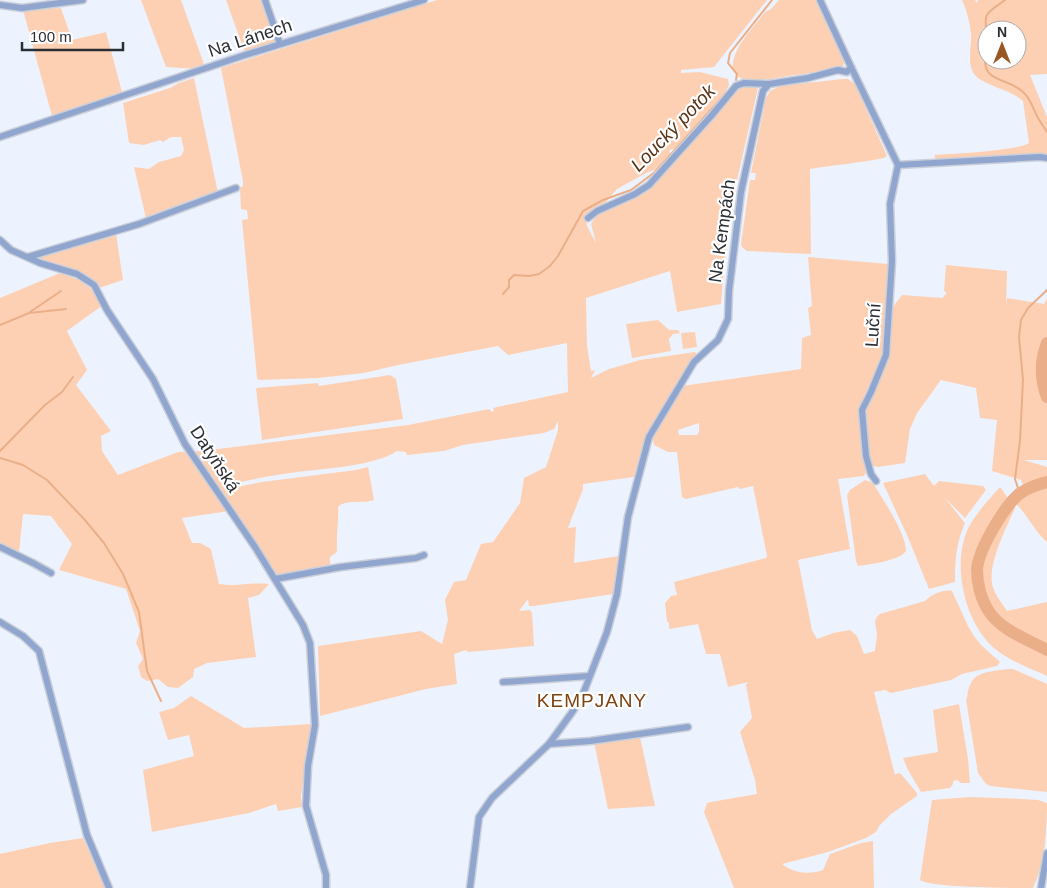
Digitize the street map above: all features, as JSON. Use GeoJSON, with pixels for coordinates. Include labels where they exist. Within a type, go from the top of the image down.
{"type":"FeatureCollection","features":[{"type":"Feature","properties":{"kind":"street"},"geometry":{"type":"LineString","coordinates":[[0,5],[22,8],[83,0]]}},
{"type":"Feature","properties":{"kind":"street"},"geometry":{"type":"LineString","coordinates":[[265,0],[280,44]]}},
{"type":"Feature","properties":{"kind":"street","name":"Na Lánech"},"geometry":{"type":"LineString","coordinates":[[0,136],[280,44],[424,0]]}},
{"type":"Feature","properties":{"kind":"street"},"geometry":{"type":"LineString","coordinates":[[820,0],[850,67],[898,164],[1047,158]]}},
{"type":"Feature","properties":{"kind":"street"},"geometry":{"type":"LineString","coordinates":[[588,218],[597,211],[649,186],[736,86],[744,83],[770,84],[808,78],[838,70],[847,72],[850,67]]}},
{"type":"Feature","properties":{"kind":"street","name":"Na Kempách"},"geometry":{"type":"LineString","coordinates":[[470,888],[479,818],[492,798],[549,744],[578,702],[607,632],[617,594],[628,517],[645,451],[653,430],[694,362],[718,340],[728,319],[729,291],[741,192],[763,91],[770,84]]}},
{"type":"Feature","properties":{"kind":"street","name":"Luční"},"geometry":{"type":"LineString","coordinates":[[876,481],[871,474],[866,456],[862,410],[886,356],[892,261],[890,204],[898,164]]}},
{"type":"Feature","properties":{"kind":"street"},"geometry":{"type":"LineString","coordinates":[[28,257],[139,224],[236,188]]}},
{"type":"Feature","properties":{"kind":"street","name":"Datyňská"},"geometry":{"type":"LineString","coordinates":[[0,240],[12,250],[77,274],[94,285],[153,380],[186,444],[255,547],[303,625],[310,643],[315,725],[308,766],[306,806],[326,874],[326,888]]}},
{"type":"Feature","properties":{"kind":"street"},"geometry":{"type":"LineString","coordinates":[[0,547],[33,562],[51,573]]}},
{"type":"Feature","properties":{"kind":"street"},"geometry":{"type":"LineString","coordinates":[[275,579],[341,567],[416,558],[424,555]]}},
{"type":"Feature","properties":{"kind":"street"},"geometry":{"type":"LineString","coordinates":[[0,622],[23,636],[39,650],[87,835],[109,888]]}},
{"type":"Feature","properties":{"kind":"street"},"geometry":{"type":"LineString","coordinates":[[503,682],[589,676]]}},
{"type":"Feature","properties":{"kind":"street"},"geometry":{"type":"LineString","coordinates":[[549,744],[607,739],[688,727]]}},
{"type":"Feature","properties":{"kind":"street"},"geometry":{"type":"LineString","coordinates":[[1042,888],[1047,853]]}},
{"type":"Feature","properties":{"kind":"shaded area"},"geometry":{"type":"Polygon","coordinates":[[[141,0],[181,0],[205,67],[197,69],[166,67],[141,0]]]}},
{"type":"Feature","properties":{"kind":"shaded area"},"geometry":{"type":"Polygon","coordinates":[[[226,0],[262,0],[275,38],[274,44],[245,53],[226,0]]]}},
{"type":"Feature","properties":{"kind":"shaded area"},"geometry":{"type":"Polygon","coordinates":[[[437,0],[767,0],[714,67],[681,70],[681,73],[700,72],[728,79],[729,85],[724,95],[674,150],[669,151],[671,154],[656,170],[648,172],[617,189],[605,203],[590,211],[585,217],[587,226],[596,243],[591,224],[597,214],[644,191],[740,85],[758,88],[735,189],[726,247],[721,304],[677,312],[670,271],[586,298],[587,346],[591,371],[595,370],[591,378],[609,369],[640,360],[695,352],[697,354],[695,358],[671,393],[682,386],[801,369],[802,338],[811,335],[808,308],[812,306],[808,257],[888,264],[882,356],[862,401],[866,401],[886,355],[892,308],[902,295],[943,298],[946,295],[944,291],[946,265],[1007,271],[1006,308],[1007,298],[1044,304],[1047,298],[1047,460],[1024,460],[1047,467],[1047,542],[1013,501],[1020,494],[1026,493],[1021,480],[992,471],[997,420],[980,418],[976,388],[941,380],[917,413],[910,429],[905,463],[878,467],[870,465],[864,476],[838,479],[850,549],[798,560],[812,630],[817,639],[833,633],[850,630],[857,636],[864,654],[875,651],[877,634],[875,621],[880,614],[925,601],[941,592],[952,591],[974,636],[1000,662],[997,666],[962,674],[951,680],[891,693],[885,690],[874,692],[895,775],[901,774],[917,793],[917,796],[891,814],[879,826],[876,832],[866,838],[828,852],[782,864],[796,871],[818,872],[823,870],[830,854],[861,843],[873,841],[874,888],[734,888],[704,812],[707,803],[757,794],[755,780],[740,732],[752,718],[746,685],[748,682],[728,687],[720,654],[706,654],[698,624],[669,629],[665,603],[671,596],[677,595],[674,582],[766,558],[767,556],[753,486],[740,489],[738,487],[686,499],[682,497],[677,452],[668,452],[654,445],[653,437],[645,439],[634,477],[583,484],[583,489],[568,528],[576,527],[574,563],[619,556],[613,594],[534,606],[529,606],[528,599],[519,611],[530,610],[532,613],[534,646],[468,652],[466,650],[454,654],[457,684],[426,689],[320,716],[318,646],[421,631],[442,644],[448,620],[445,600],[454,582],[466,580],[481,544],[493,542],[520,503],[524,478],[546,467],[558,430],[558,421],[554,429],[544,433],[463,445],[444,451],[407,455],[406,452],[397,451],[386,457],[357,464],[271,476],[231,484],[230,488],[368,467],[374,500],[350,502],[338,507],[337,552],[330,557],[330,565],[282,576],[277,575],[243,526],[232,506],[229,511],[182,518],[192,543],[200,543],[211,549],[219,584],[269,584],[259,595],[248,598],[256,657],[207,663],[194,669],[193,677],[178,688],[168,687],[158,679],[147,681],[141,677],[138,666],[143,659],[136,643],[140,631],[126,589],[59,570],[72,544],[51,516],[23,514],[19,552],[0,543],[0,298],[60,273],[85,284],[103,305],[67,331],[87,370],[76,385],[111,431],[101,436],[102,451],[118,475],[178,452],[202,451],[408,425],[489,409],[492,412],[494,411],[493,408],[568,392],[567,343],[508,355],[498,346],[364,373],[318,378],[259,380],[257,378],[242,220],[248,219],[247,210],[241,209],[240,188],[243,186],[243,181],[221,68],[437,0]],[[699,423],[678,430],[679,435],[697,435],[699,423]]]}},
{"type":"Feature","properties":{"kind":"shaded area"},"geometry":{"type":"Polygon","coordinates":[[[779,0],[815,0],[845,60],[839,71],[799,74],[767,80],[747,80],[734,72],[734,57],[741,43],[765,12],[771,9],[779,0]]]}},
{"type":"Feature","properties":{"kind":"shaded area"},"geometry":{"type":"Polygon","coordinates":[[[962,0],[975,0],[977,3],[978,0],[1047,0],[1047,74],[1030,75],[1047,117],[1047,155],[970,157],[937,161],[934,155],[998,150],[1029,143],[1023,101],[1013,94],[978,78],[974,74],[970,63],[971,30],[962,0]]]}},
{"type":"Feature","properties":{"kind":"shaded area"},"geometry":{"type":"Polygon","coordinates":[[[61,8],[72,40],[106,32],[122,92],[52,116],[23,10],[61,8]]]}},
{"type":"Feature","properties":{"kind":"shaded area"},"geometry":{"type":"Polygon","coordinates":[[[194,78],[218,193],[196,198],[146,218],[134,167],[149,169],[159,162],[181,156],[184,150],[181,137],[171,137],[163,142],[160,140],[144,145],[129,143],[123,103],[194,78]]]}},
{"type":"Feature","properties":{"kind":"shaded area"},"geometry":{"type":"Polygon","coordinates":[[[848,79],[855,84],[887,156],[875,160],[810,169],[811,254],[747,251],[741,244],[750,180],[755,180],[756,173],[751,173],[766,98],[770,91],[780,86],[848,79]]]}},
{"type":"Feature","properties":{"kind":"shaded area"},"geometry":{"type":"Polygon","coordinates":[[[116,234],[123,280],[99,288],[79,272],[71,268],[52,264],[39,257],[116,234]]]}},
{"type":"Feature","properties":{"kind":"shaded area"},"geometry":{"type":"Polygon","coordinates":[[[658,320],[669,330],[678,330],[680,333],[673,334],[669,339],[671,351],[632,358],[626,324],[658,320]]]}},
{"type":"Feature","properties":{"kind":"shaded area"},"geometry":{"type":"Polygon","coordinates":[[[695,332],[697,347],[683,349],[681,333],[695,332]]]}},
{"type":"Feature","properties":{"kind":"shaded area"},"geometry":{"type":"Polygon","coordinates":[[[390,375],[396,379],[403,419],[262,440],[256,388],[318,383],[319,386],[390,375]]]}},
{"type":"Feature","properties":{"kind":"shaded area"},"geometry":{"type":"Polygon","coordinates":[[[925,474],[934,486],[939,481],[983,486],[986,490],[965,518],[944,497],[965,523],[957,552],[955,582],[929,589],[883,483],[925,474]]]}},
{"type":"Feature","properties":{"kind":"shaded area"},"geometry":{"type":"Polygon","coordinates":[[[865,480],[873,483],[887,506],[902,535],[906,551],[891,560],[858,566],[847,495],[850,490],[865,480]]]}},
{"type":"Feature","properties":{"kind":"shaded area"},"geometry":{"type":"Polygon","coordinates":[[[1000,487],[1015,508],[992,568],[993,587],[1007,611],[1047,602],[1047,676],[1010,659],[987,641],[969,610],[964,592],[961,555],[964,538],[974,518],[1000,487]]]}},
{"type":"Feature","properties":{"kind":"shaded area"},"geometry":{"type":"Polygon","coordinates":[[[1013,669],[1047,684],[1047,792],[990,786],[985,783],[978,773],[966,700],[969,689],[971,683],[979,675],[1013,669]]]}},
{"type":"Feature","properties":{"kind":"shaded area"},"geometry":{"type":"Polygon","coordinates":[[[191,696],[244,728],[312,724],[301,796],[302,807],[278,811],[276,804],[249,813],[152,832],[143,770],[194,756],[189,735],[168,740],[159,712],[174,708],[191,696]]]}},
{"type":"Feature","properties":{"kind":"shaded area"},"geometry":{"type":"Polygon","coordinates":[[[959,704],[970,783],[961,783],[957,780],[953,781],[950,788],[921,792],[903,758],[938,752],[933,710],[959,704]]]}},
{"type":"Feature","properties":{"kind":"shaded area"},"geometry":{"type":"Polygon","coordinates":[[[640,737],[655,806],[608,809],[594,742],[640,737]]]}},
{"type":"Feature","properties":{"kind":"shaded area"},"geometry":{"type":"Polygon","coordinates":[[[970,797],[1038,800],[1047,803],[1044,846],[1040,868],[1033,888],[940,885],[920,880],[932,800],[970,797]]]}},
{"type":"Feature","properties":{"kind":"shaded area"},"geometry":{"type":"Polygon","coordinates":[[[83,838],[105,888],[0,888],[0,854],[83,838]]]}},
{"type":"Feature","properties":{"kind":"waterway","name":"Loucký potok"},"geometry":{"type":"LineString","coordinates":[[736,80],[737,74],[728,63],[730,53],[772,0]]}},
{"type":"Feature","properties":{"kind":"waterway"},"geometry":{"type":"LineString","coordinates":[[986,20],[988,13],[1005,0]]}},
{"type":"Feature","properties":{"kind":"waterway"},"geometry":{"type":"LineString","coordinates":[[987,70],[996,78],[1011,84],[1025,94],[1047,132]]}},
{"type":"Feature","properties":{"kind":"waterway","name":"Loucký potok"},"geometry":{"type":"LineString","coordinates":[[503,294],[509,287],[509,280],[514,275],[529,276],[539,274],[550,266],[558,256],[583,211],[603,200],[631,190],[655,172],[726,93]]}},
{"type":"Feature","properties":{"kind":"waterway"},"geometry":{"type":"LineString","coordinates":[[1020,494],[1015,479],[1020,441],[1023,380],[1019,337],[1021,320],[1028,308],[1047,290]]}},
{"type":"Feature","properties":{"kind":"waterway"},"geometry":{"type":"LineString","coordinates":[[30,312],[61,291]]}},
{"type":"Feature","properties":{"kind":"waterway"},"geometry":{"type":"LineString","coordinates":[[0,325],[29,313],[66,309]]}},
{"type":"Feature","properties":{"kind":"waterway"},"geometry":{"type":"LineString","coordinates":[[1047,343],[1043,356],[1042,370],[1043,384],[1047,397]]}},
{"type":"Feature","properties":{"kind":"waterway"},"geometry":{"type":"LineString","coordinates":[[0,451],[45,405],[62,392],[73,377]]}},
{"type":"Feature","properties":{"kind":"waterway"},"geometry":{"type":"LineString","coordinates":[[0,458],[23,465],[47,480],[104,543],[123,574],[139,612],[147,671],[161,701]]}},
{"type":"Feature","properties":{"kind":"waterway"},"geometry":{"type":"LineString","coordinates":[[1047,482],[1025,490],[1013,500],[993,529],[978,562],[977,570],[981,596],[993,617],[1007,629],[1047,650]]}},
{"type":"Feature","properties":{"kind":"district","name":"KEMPJANY"},"geometry":{"type":"Point","coordinates":[592,700]}}]}
